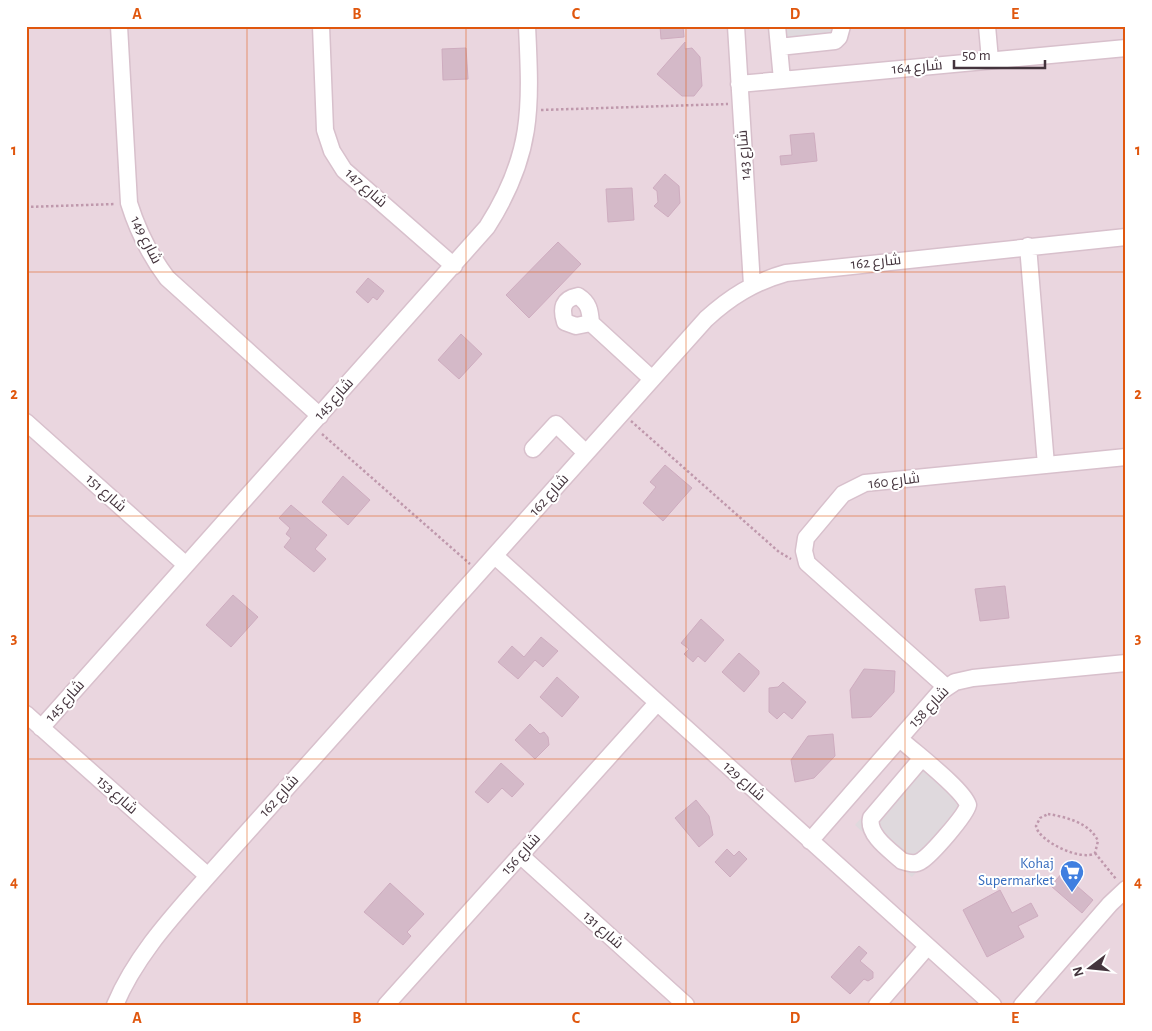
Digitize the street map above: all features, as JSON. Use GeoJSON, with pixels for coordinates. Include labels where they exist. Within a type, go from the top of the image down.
{"type":"FeatureCollection","features":[{"type":"Feature","properties":{"kind":"street","name":"شارع 149"},"geometry":{"type":"LineString","coordinates":[[119,26],[129,203],[137,230],[167,278],[316,420]]}},
{"type":"Feature","properties":{"kind":"street","name":"شارع 147"},"geometry":{"type":"LineString","coordinates":[[321,26],[325,130],[332,151],[344,170],[454,266]]}},
{"type":"Feature","properties":{"kind":"street","name":"شارع 145"},"geometry":{"type":"LineString","coordinates":[[41,728],[454,266],[486,227],[504,201],[517,172],[530,111],[527,26]]}},
{"type":"Feature","properties":{"kind":"street","name":"شارع 143"},"geometry":{"type":"LineString","coordinates":[[736,26],[752,285]]}},
{"type":"Feature","properties":{"kind":"street"},"geometry":{"type":"LineString","coordinates":[[777,26],[782,80]]}},
{"type":"Feature","properties":{"kind":"street"},"geometry":{"type":"LineString","coordinates":[[779,47],[835,41],[839,37],[842,26]]}},
{"type":"Feature","properties":{"kind":"street"},"geometry":{"type":"LineString","coordinates":[[987,26],[990,60]]}},
{"type":"Feature","properties":{"kind":"street","name":"شارع 164"},"geometry":{"type":"LineString","coordinates":[[739,84],[1126,48]]}},
{"type":"Feature","properties":{"kind":"street","name":"شارع 162"},"geometry":{"type":"LineString","coordinates":[[115,1005],[140,959],[159,933],[208,876],[652,379],[720,306],[752,285],[786,273],[1126,237]]}},
{"type":"Feature","properties":{"kind":"street"},"geometry":{"type":"LineString","coordinates":[[1028,246],[1046,465]]}},
{"type":"Feature","properties":{"kind":"street"},"geometry":{"type":"LineString","coordinates":[[591,322],[652,379]]}},
{"type":"Feature","properties":{"kind":"street","name":"شارع 151"},"geometry":{"type":"LineString","coordinates":[[26,422],[186,565]]}},
{"type":"Feature","properties":{"kind":"street"},"geometry":{"type":"LineString","coordinates":[[533,449],[556,424],[586,453]]}},
{"type":"Feature","properties":{"kind":"street","name":"شارع 160"},"geometry":{"type":"LineString","coordinates":[[808,563],[804,551],[806,538],[834,502],[854,487],[878,481],[1126,458]]}},
{"type":"Feature","properties":{"kind":"street","name":"شارع 129"},"geometry":{"type":"LineString","coordinates":[[495,556],[993,1005]]}},
{"type":"Feature","properties":{"kind":"street"},"geometry":{"type":"LineString","coordinates":[[808,563],[946,687]]}},
{"type":"Feature","properties":{"kind":"street","name":"شارع 158"},"geometry":{"type":"LineString","coordinates":[[810,840],[946,687],[963,679],[1126,663]]}},
{"type":"Feature","properties":{"kind":"street","name":"شارع 156"},"geometry":{"type":"LineString","coordinates":[[386,1005],[657,703]]}},
{"type":"Feature","properties":{"kind":"street","name":"شارع 153"},"geometry":{"type":"LineString","coordinates":[[26,714],[208,876]]}},
{"type":"Feature","properties":{"kind":"street"},"geometry":{"type":"LineString","coordinates":[[900,739],[922,758],[963,796],[968,804],[964,814],[926,857],[915,864],[902,861],[874,833],[870,823],[872,818],[922,758]]}},
{"type":"Feature","properties":{"kind":"street","name":"شارع 131"},"geometry":{"type":"LineString","coordinates":[[520,855],[686,1005]]}},
{"type":"Feature","properties":{"kind":"street"},"geometry":{"type":"LineString","coordinates":[[1022,1005],[1125,890]]}},
{"type":"Feature","properties":{"kind":"street"},"geometry":{"type":"LineString","coordinates":[[877,1005],[928,947]]}},
{"type":"Feature","properties":{"kind":"path"},"geometry":{"type":"LineString","coordinates":[[530,111],[740,104]]}},
{"type":"Feature","properties":{"kind":"path"},"geometry":{"type":"LineString","coordinates":[[26,207],[129,203]]}},
{"type":"Feature","properties":{"kind":"path"},"geometry":{"type":"LineString","coordinates":[[622,413],[779,552],[797,562],[808,563]]}},
{"type":"Feature","properties":{"kind":"path"},"geometry":{"type":"LineString","coordinates":[[316,420],[480,573]]}},
{"type":"Feature","properties":{"kind":"path"},"geometry":{"type":"LineString","coordinates":[[1048,814],[1079,823],[1096,837],[1099,845],[1095,853],[1088,856],[1079,855],[1042,838],[1037,831],[1040,818],[1048,814]]}},
{"type":"Feature","properties":{"kind":"path"},"geometry":{"type":"LineString","coordinates":[[1095,853],[1125,890]]}},
{"type":"Feature","properties":{"kind":"shaded area"},"geometry":{"type":"Polygon","coordinates":[[[26,26],[1126,26],[1126,1005],[26,1005],[26,26]]]}},
{"type":"Feature","properties":{"kind":"shaded area"},"geometry":{"type":"Polygon","coordinates":[[[767,26],[845,26],[846,42],[770,51],[767,26]]]}},
{"type":"Feature","properties":{"kind":"shaded area"},"geometry":{"type":"Polygon","coordinates":[[[921,751],[978,804],[912,877],[855,825],[921,751]]]}},
{"type":"Feature","properties":{"kind":"building"},"geometry":{"type":"Polygon","coordinates":[[[660,26],[683,26],[684,37],[661,39],[660,26]]]}},
{"type":"Feature","properties":{"kind":"building"},"geometry":{"type":"Polygon","coordinates":[[[685,42],[685,49],[692,48],[700,57],[702,86],[694,96],[682,96],[657,74],[685,42]]]}},
{"type":"Feature","properties":{"kind":"building"},"geometry":{"type":"Polygon","coordinates":[[[466,48],[468,79],[443,80],[442,49],[466,48]]]}},
{"type":"Feature","properties":{"kind":"building"},"geometry":{"type":"Polygon","coordinates":[[[814,133],[817,161],[781,165],[780,156],[792,155],[790,135],[814,133]]]}},
{"type":"Feature","properties":{"kind":"building"},"geometry":{"type":"Polygon","coordinates":[[[665,174],[679,186],[680,203],[668,217],[654,206],[658,202],[657,191],[653,188],[665,174]]]}},
{"type":"Feature","properties":{"kind":"building"},"geometry":{"type":"Polygon","coordinates":[[[632,188],[634,220],[608,222],[606,189],[632,188]]]}},
{"type":"Feature","properties":{"kind":"building"},"geometry":{"type":"Polygon","coordinates":[[[558,242],[581,264],[529,318],[506,295],[558,242]]]}},
{"type":"Feature","properties":{"kind":"building"},"geometry":{"type":"Polygon","coordinates":[[[368,278],[384,291],[377,300],[373,297],[368,303],[356,292],[368,278]]]}},
{"type":"Feature","properties":{"kind":"building"},"geometry":{"type":"Polygon","coordinates":[[[461,334],[482,354],[459,379],[438,360],[461,334]]]}},
{"type":"Feature","properties":{"kind":"building"},"geometry":{"type":"Polygon","coordinates":[[[665,465],[692,488],[663,521],[643,503],[656,487],[650,482],[665,465]]]}},
{"type":"Feature","properties":{"kind":"building"},"geometry":{"type":"Polygon","coordinates":[[[343,476],[370,500],[348,525],[322,502],[343,476]]]}},
{"type":"Feature","properties":{"kind":"building"},"geometry":{"type":"Polygon","coordinates":[[[291,505],[327,535],[315,549],[326,559],[314,572],[284,547],[291,538],[286,534],[290,528],[279,518],[291,505]]]}},
{"type":"Feature","properties":{"kind":"building"},"geometry":{"type":"Polygon","coordinates":[[[1005,586],[1009,618],[980,621],[975,589],[1005,586]]]}},
{"type":"Feature","properties":{"kind":"building"},"geometry":{"type":"Polygon","coordinates":[[[233,595],[258,617],[231,647],[206,625],[233,595]]]}},
{"type":"Feature","properties":{"kind":"building"},"geometry":{"type":"Polygon","coordinates":[[[701,619],[724,640],[705,662],[698,656],[693,662],[684,654],[689,649],[681,643],[701,619]]]}},
{"type":"Feature","properties":{"kind":"building"},"geometry":{"type":"Polygon","coordinates":[[[541,637],[558,651],[543,667],[535,660],[518,679],[498,662],[512,646],[524,657],[541,637]]]}},
{"type":"Feature","properties":{"kind":"building"},"geometry":{"type":"Polygon","coordinates":[[[739,653],[759,671],[759,674],[744,692],[722,672],[739,653]]]}},
{"type":"Feature","properties":{"kind":"building"},"geometry":{"type":"Polygon","coordinates":[[[864,669],[895,671],[894,692],[871,717],[852,718],[850,690],[864,669]]]}},
{"type":"Feature","properties":{"kind":"building"},"geometry":{"type":"Polygon","coordinates":[[[557,677],[579,697],[562,717],[540,697],[557,677]]]}},
{"type":"Feature","properties":{"kind":"building"},"geometry":{"type":"Polygon","coordinates":[[[783,682],[806,702],[792,719],[784,712],[777,719],[769,712],[769,688],[778,687],[783,682]]]}},
{"type":"Feature","properties":{"kind":"building"},"geometry":{"type":"Polygon","coordinates":[[[530,724],[540,734],[544,732],[548,737],[549,745],[535,759],[515,740],[530,724]]]}},
{"type":"Feature","properties":{"kind":"building"},"geometry":{"type":"Polygon","coordinates":[[[833,734],[835,756],[814,778],[795,782],[791,760],[808,736],[833,734]]]}},
{"type":"Feature","properties":{"kind":"building"},"geometry":{"type":"Polygon","coordinates":[[[501,763],[524,784],[512,797],[502,788],[488,803],[475,792],[501,763]]]}},
{"type":"Feature","properties":{"kind":"building"},"geometry":{"type":"Polygon","coordinates":[[[696,800],[709,816],[713,835],[699,847],[675,818],[696,800]]]}},
{"type":"Feature","properties":{"kind":"building"},"geometry":{"type":"Polygon","coordinates":[[[727,849],[734,856],[739,851],[747,859],[730,877],[715,862],[727,849]]]}},
{"type":"Feature","properties":{"kind":"building","name":"Kohaj Supermarket"},"geometry":{"type":"Polygon","coordinates":[[[1062,873],[1093,900],[1082,913],[1051,886],[1062,873]]]}},
{"type":"Feature","properties":{"kind":"building"},"geometry":{"type":"Polygon","coordinates":[[[390,883],[424,914],[407,932],[411,936],[403,945],[364,912],[390,883]]]}},
{"type":"Feature","properties":{"kind":"building"},"geometry":{"type":"Polygon","coordinates":[[[1000,890],[1012,913],[1031,903],[1038,916],[1018,926],[1024,937],[987,957],[963,910],[1000,890]]]}},
{"type":"Feature","properties":{"kind":"building"},"geometry":{"type":"Polygon","coordinates":[[[859,946],[867,953],[860,961],[873,972],[873,978],[868,981],[864,979],[850,994],[831,977],[859,946]]]}},
{"type":"Feature","properties":{"kind":"place","name":"Kohaj Supermarket"},"geometry":{"type":"Point","coordinates":[1072,893]}}]}
